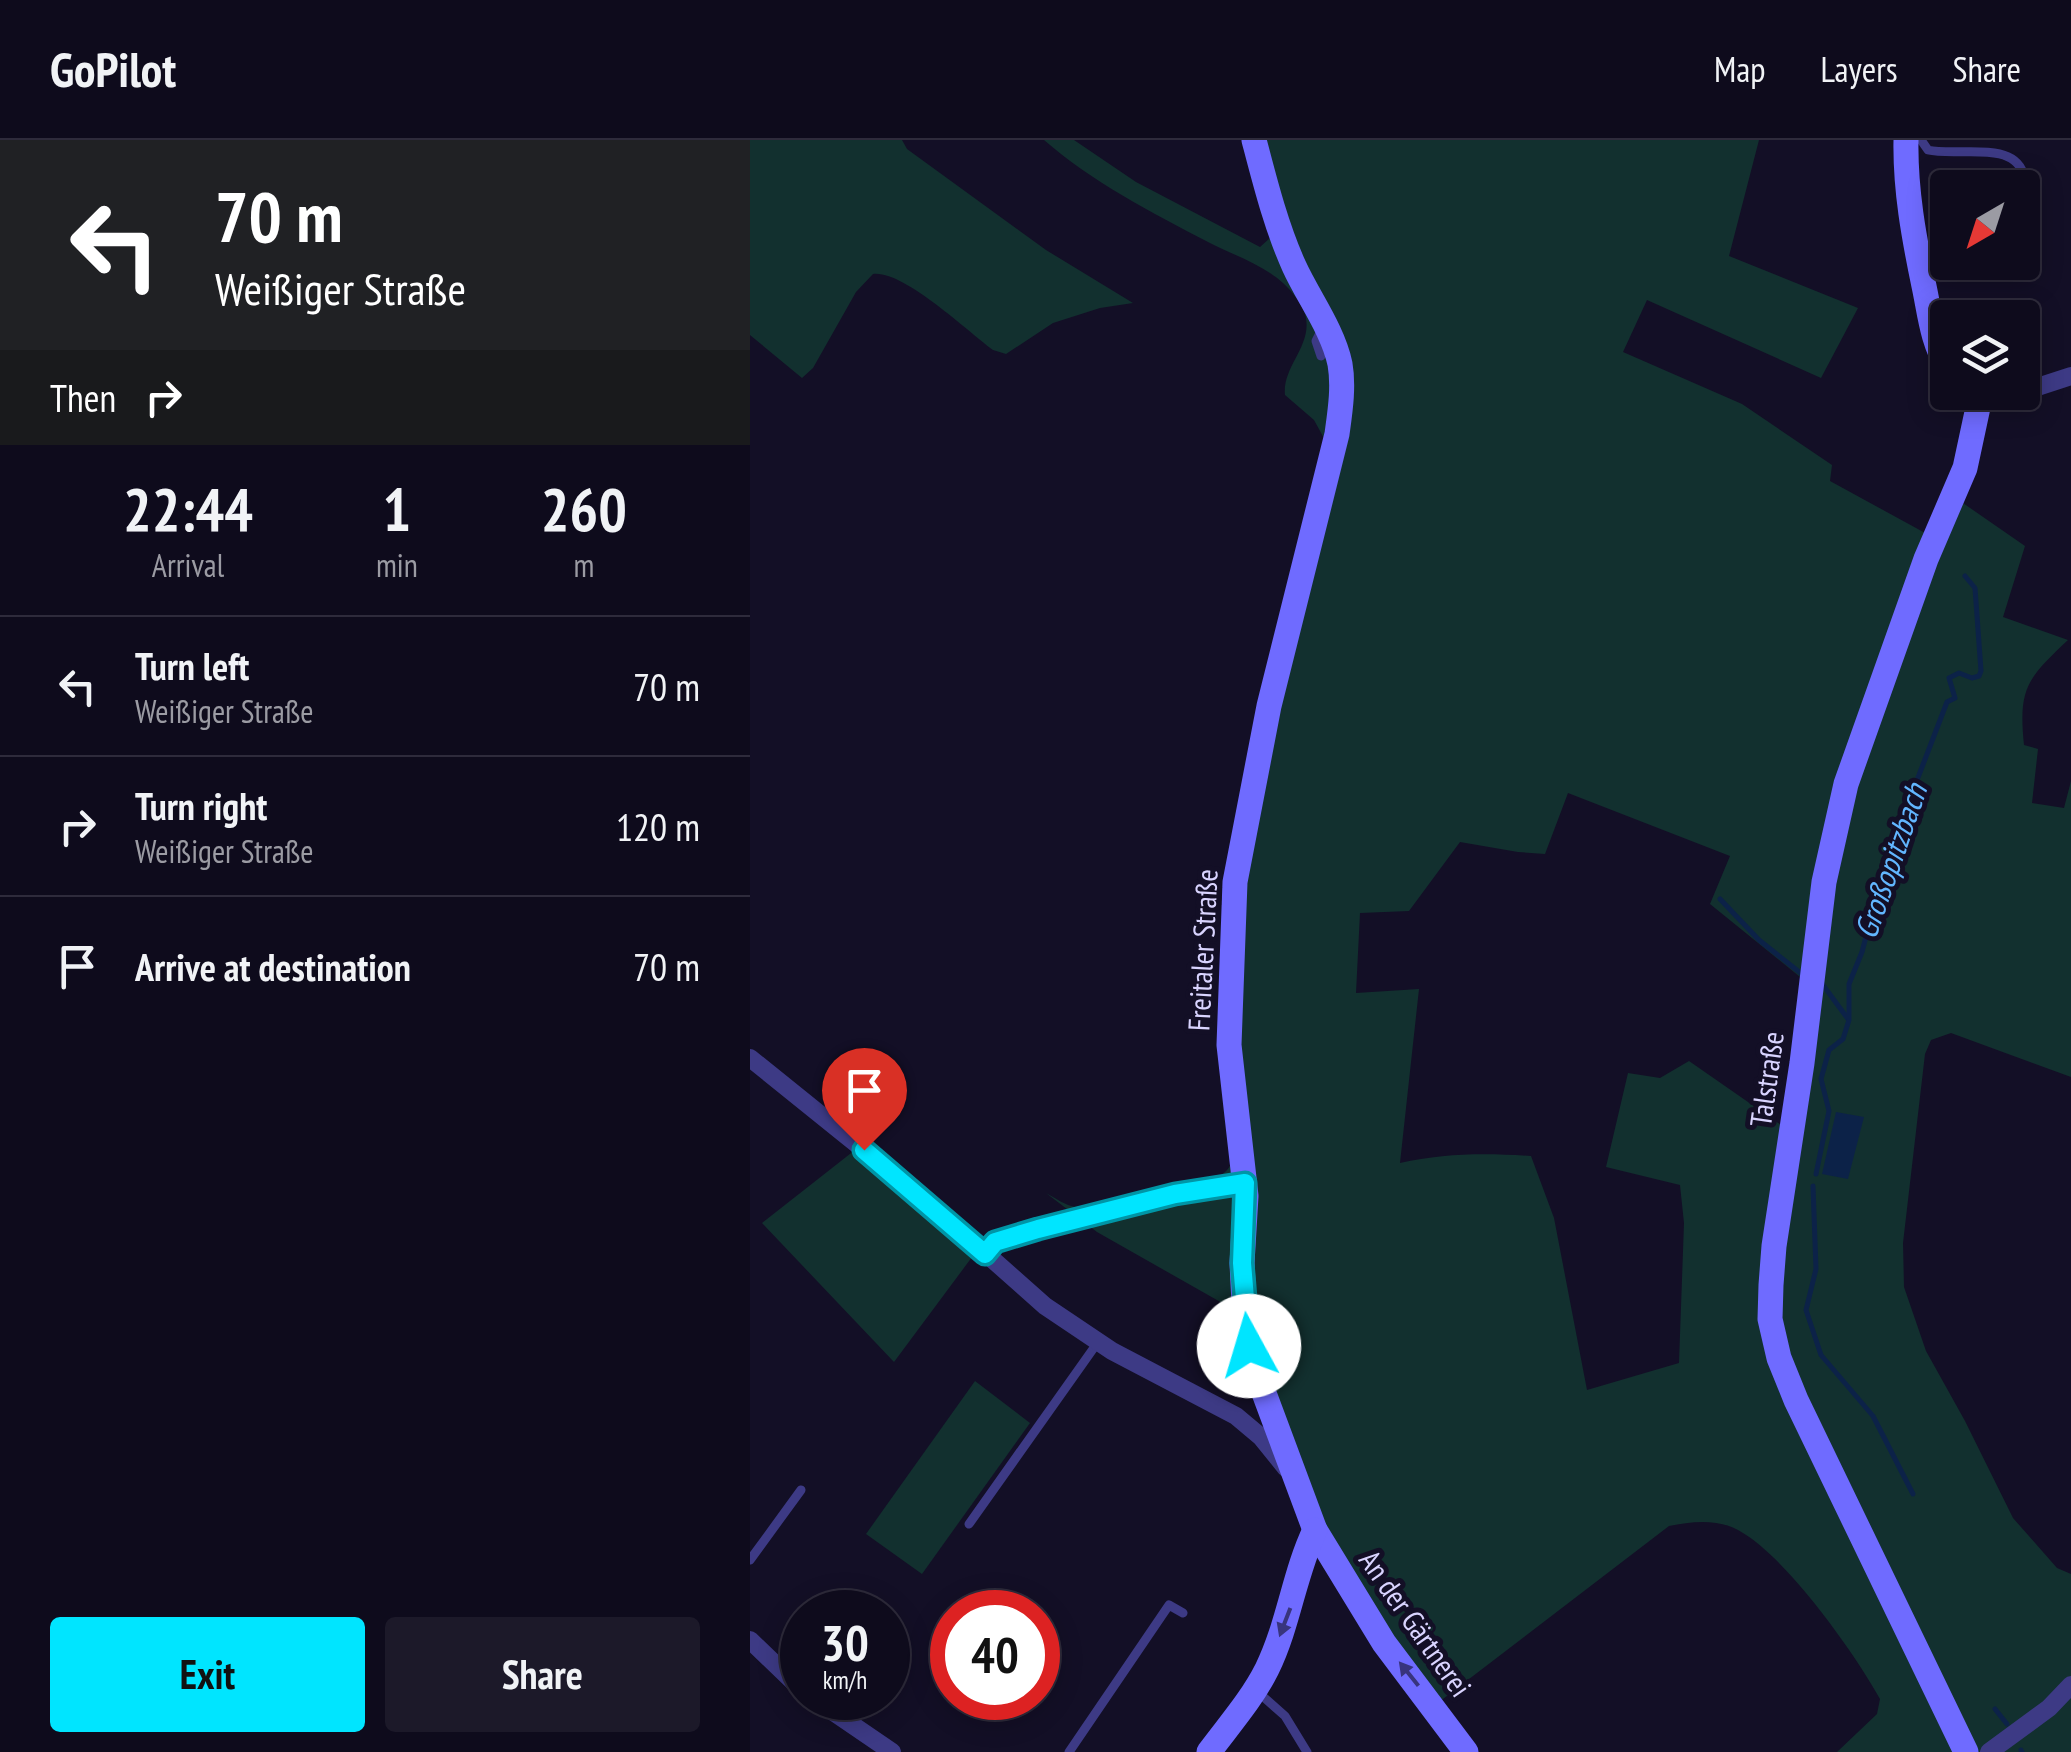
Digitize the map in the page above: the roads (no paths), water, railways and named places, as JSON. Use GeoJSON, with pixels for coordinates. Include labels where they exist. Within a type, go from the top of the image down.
{"type":"FeatureCollection","features":[{"type":"Feature","properties":{"kind":"street","name":"Freitaler Straße"},"geometry":{"type":"LineString","coordinates":[[1254,140],[1269,199],[1291,260],[1340,366],[1337,434],[1269,706],[1235,882],[1229,1045],[1245,1183],[1245,1323],[1262,1385],[1315,1530]]}},
{"type":"Feature","properties":{"kind":"street"},"geometry":{"type":"LineString","coordinates":[[1906,140],[1905,174],[1930,316]]}},
{"type":"Feature","properties":{"kind":"street"},"geometry":{"type":"LineString","coordinates":[[2040,386],[2071,376]]}},
{"type":"Feature","properties":{"kind":"street","name":"Talstraße"},"geometry":{"type":"LineString","coordinates":[[1966,1752],[1796,1400],[1779,1358],[1770,1319],[1774,1246],[1824,882],[1846,784],[1926,559],[1965,468],[1973,410]]}},
{"type":"Feature","properties":{"kind":"street"},"geometry":{"type":"LineString","coordinates":[[750,1058],[920,1195],[1045,1306],[1098,1342],[1236,1416],[1261,1436],[1286,1468],[1292,1466]]}},
{"type":"Feature","properties":{"kind":"street"},"geometry":{"type":"LineString","coordinates":[[985,1254],[995,1242],[1038,1229],[1175,1194],[1245,1183]]}},
{"type":"Feature","properties":{"kind":"street"},"geometry":{"type":"LineString","coordinates":[[1209,1752],[1267,1668],[1315,1530]]}},
{"type":"Feature","properties":{"kind":"street","name":"An der Gärtnerei"},"geometry":{"type":"LineString","coordinates":[[1315,1530],[1384,1644],[1466,1752]]}},
{"type":"Feature","properties":{"kind":"street"},"geometry":{"type":"LineString","coordinates":[[750,1640],[780,1669]]}},
{"type":"Feature","properties":{"kind":"street"},"geometry":{"type":"LineString","coordinates":[[1989,1752],[2071,1686]]}},
{"type":"Feature","properties":{"kind":"street"},"geometry":{"type":"LineString","coordinates":[[845,1720],[892,1752]]}},
{"type":"Feature","properties":{"kind":"lane"},"geometry":{"type":"LineString","coordinates":[[1921,140],[1928,150],[1939,153],[2010,153],[2022,170]]}},
{"type":"Feature","properties":{"kind":"lane"},"geometry":{"type":"LineString","coordinates":[[1321,356],[1316,341],[1324,326]]}},
{"type":"Feature","properties":{"kind":"lane"},"geometry":{"type":"LineString","coordinates":[[969,1524],[1098,1342]]}},
{"type":"Feature","properties":{"kind":"lane"},"geometry":{"type":"LineString","coordinates":[[750,1560],[801,1490]]}},
{"type":"Feature","properties":{"kind":"lane"},"geometry":{"type":"LineString","coordinates":[[1069,1752],[1170,1604],[1183,1613]]}},
{"type":"Feature","properties":{"kind":"lane"},"geometry":{"type":"LineString","coordinates":[[1254,1689],[1285,1716],[1308,1752]]}},
{"type":"Feature","properties":{"kind":"water"},"geometry":{"type":"Polygon","coordinates":[[[1836,1112],[1864,1117],[1848,1179],[1822,1174],[1836,1112]]]}},
{"type":"Feature","properties":{"kind":"waterway","name":"Großopitzbach"},"geometry":{"type":"LineString","coordinates":[[1816,1174],[1829,1111],[1821,1079],[1829,1050],[1843,1039],[1849,1020],[1849,984],[1862,952],[1886,861],[1947,702],[1955,698],[1949,678],[1959,673],[1972,678],[1981,671],[1975,588],[1965,576]]}},
{"type":"Feature","properties":{"kind":"waterway"},"geometry":{"type":"LineString","coordinates":[[1720,899],[1759,940],[1803,975]]}},
{"type":"Feature","properties":{"kind":"waterway"},"geometry":{"type":"LineString","coordinates":[[1823,985],[1848,1019]]}},
{"type":"Feature","properties":{"kind":"waterway","name":"Großopitzbach"},"geometry":{"type":"LineString","coordinates":[[1813,1186],[1816,1269],[1806,1310],[1821,1355],[1873,1416],[1913,1494]]}},
{"type":"Feature","properties":{"kind":"waterway","name":"Großopitzbach"},"geometry":{"type":"LineString","coordinates":[[1995,1709],[2007,1724]]}}]}
